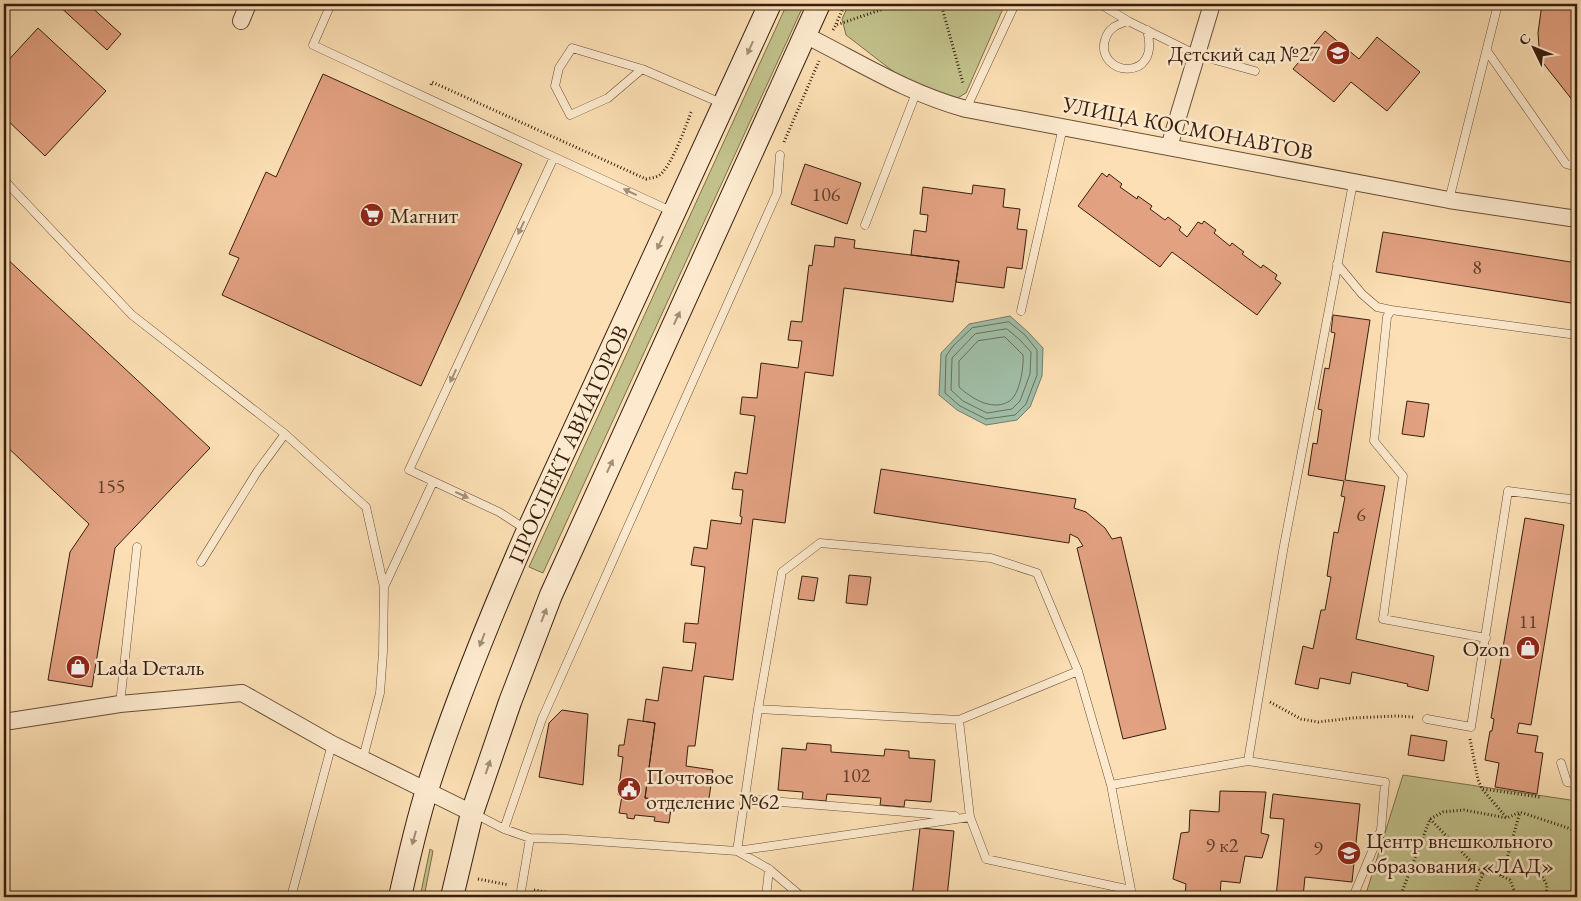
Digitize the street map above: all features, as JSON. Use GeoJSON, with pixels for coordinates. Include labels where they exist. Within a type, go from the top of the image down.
{"type":"FeatureCollection","features":[{"type":"Feature","properties":{"kind":"main road","name":"ПРОСПЕКТ АВИАТОРОВ"},"geometry":{"type":"LineString","coordinates":[[400,897],[427,791],[477,653],[528,530],[770,4]]}},
{"type":"Feature","properties":{"kind":"main road","name":"ПРОСПЕКТ АВИАТОРОВ"},"geometry":{"type":"LineString","coordinates":[[452,897],[472,813],[510,702],[551,595],[820,4]]}},
{"type":"Feature","properties":{"kind":"street"},"geometry":{"type":"LineString","coordinates":[[241,21],[248,4]]}},
{"type":"Feature","properties":{"kind":"street"},"geometry":{"type":"LineString","coordinates":[[1169,146],[1212,4]]}},
{"type":"Feature","properties":{"kind":"street","name":"УЛИЦА КОСМОНАВТОВ"},"geometry":{"type":"LineString","coordinates":[[805,36],[916,93],[967,106],[1063,127],[1353,183],[1449,200],[1577,219]]}},
{"type":"Feature","properties":{"kind":"street"},"geometry":{"type":"LineString","coordinates":[[4,722],[120,704],[242,693],[332,744],[472,813]]}},
{"type":"Feature","properties":{"kind":"lane"},"geometry":{"type":"LineString","coordinates":[[331,4],[313,45],[675,213]]}},
{"type":"Feature","properties":{"kind":"lane"},"geometry":{"type":"LineString","coordinates":[[967,106],[1014,4]]}},
{"type":"Feature","properties":{"kind":"lane"},"geometry":{"type":"LineString","coordinates":[[1100,4],[1128,22],[1197,54],[1255,71]]}},
{"type":"Feature","properties":{"kind":"lane"},"geometry":{"type":"LineString","coordinates":[[1449,200],[1498,4]]}},
{"type":"Feature","properties":{"kind":"lane"},"geometry":{"type":"LineString","coordinates":[[1128,22],[1112,28],[1105,40],[1106,55],[1115,66],[1130,69],[1144,62],[1150,48],[1147,30]]}},
{"type":"Feature","properties":{"kind":"lane"},"geometry":{"type":"LineString","coordinates":[[642,69],[608,98],[570,116],[555,86],[559,68],[572,48],[642,69],[725,104]]}},
{"type":"Feature","properties":{"kind":"lane"},"geometry":{"type":"LineString","coordinates":[[1487,51],[1566,164],[1577,167]]}},
{"type":"Feature","properties":{"kind":"lane"},"geometry":{"type":"LineString","coordinates":[[866,225],[916,93]]}},
{"type":"Feature","properties":{"kind":"lane"},"geometry":{"type":"LineString","coordinates":[[1021,311],[1063,127]]}},
{"type":"Feature","properties":{"kind":"lane"},"geometry":{"type":"LineString","coordinates":[[504,829],[542,719],[777,193],[780,154]]}},
{"type":"Feature","properties":{"kind":"lane"},"geometry":{"type":"LineString","coordinates":[[528,530],[499,512],[409,470],[554,157]]}},
{"type":"Feature","properties":{"kind":"lane"},"geometry":{"type":"LineString","coordinates":[[4,180],[132,315],[285,434],[366,507],[384,587],[380,693],[363,758]]}},
{"type":"Feature","properties":{"kind":"lane"},"geometry":{"type":"LineString","coordinates":[[1248,761],[1283,551],[1353,183]]}},
{"type":"Feature","properties":{"kind":"lane"},"geometry":{"type":"LineString","coordinates":[[1337,264],[1362,294],[1377,307],[1577,335]]}},
{"type":"Feature","properties":{"kind":"lane"},"geometry":{"type":"LineString","coordinates":[[1392,310],[1387,317],[1374,441],[1403,476],[1382,619],[1486,638]]}},
{"type":"Feature","properties":{"kind":"lane"},"geometry":{"type":"LineString","coordinates":[[201,562],[257,472],[285,434]]}},
{"type":"Feature","properties":{"kind":"lane"},"geometry":{"type":"LineString","coordinates":[[384,587],[433,482]]}},
{"type":"Feature","properties":{"kind":"lane"},"geometry":{"type":"LineString","coordinates":[[1427,719],[1471,727],[1508,491],[1577,500]]}},
{"type":"Feature","properties":{"kind":"lane"},"geometry":{"type":"LineString","coordinates":[[737,851],[758,709],[782,572],[820,543],[991,558],[1037,574],[1078,671],[1111,785],[1130,894],[986,859],[970,817],[960,720]]}},
{"type":"Feature","properties":{"kind":"lane"},"geometry":{"type":"LineString","coordinates":[[120,704],[137,547]]}},
{"type":"Feature","properties":{"kind":"lane"},"geometry":{"type":"LineString","coordinates":[[758,709],[960,720],[1078,671]]}},
{"type":"Feature","properties":{"kind":"lane"},"geometry":{"type":"LineString","coordinates":[[291,897],[332,744]]}},
{"type":"Feature","properties":{"kind":"lane"},"geometry":{"type":"LineString","coordinates":[[1111,785],[1248,761],[1385,782],[1381,830],[1354,897]]}},
{"type":"Feature","properties":{"kind":"lane"},"geometry":{"type":"LineString","coordinates":[[1561,763],[1567,782],[1577,784]]}},
{"type":"Feature","properties":{"kind":"lane"},"geometry":{"type":"LineString","coordinates":[[745,798],[970,817]]}},
{"type":"Feature","properties":{"kind":"lane"},"geometry":{"type":"LineString","coordinates":[[472,813],[504,829],[530,838],[737,851],[970,817]]}},
{"type":"Feature","properties":{"kind":"lane"},"geometry":{"type":"LineString","coordinates":[[520,897],[530,838]]}},
{"type":"Feature","properties":{"kind":"lane"},"geometry":{"type":"LineString","coordinates":[[737,851],[769,869],[802,897]]}},
{"type":"Feature","properties":{"kind":"lane"},"geometry":{"type":"LineString","coordinates":[[766,897],[769,869]]}},
{"type":"Feature","properties":{"kind":"path"},"geometry":{"type":"LineString","coordinates":[[782,145],[845,4]]}},
{"type":"Feature","properties":{"kind":"path"},"geometry":{"type":"LineString","coordinates":[[836,24],[898,4]]}},
{"type":"Feature","properties":{"kind":"path"},"geometry":{"type":"LineString","coordinates":[[941,4],[967,106]]}},
{"type":"Feature","properties":{"kind":"path"},"geometry":{"type":"LineString","coordinates":[[425,97],[432,82],[646,179],[656,178],[668,165],[692,110]]}},
{"type":"Feature","properties":{"kind":"path"},"geometry":{"type":"LineString","coordinates":[[1260,696],[1301,719],[1318,722],[1396,716],[1427,719]]}},
{"type":"Feature","properties":{"kind":"path"},"geometry":{"type":"LineString","coordinates":[[1468,726],[1478,780],[1482,789],[1507,818]]}},
{"type":"Feature","properties":{"kind":"path"},"geometry":{"type":"LineString","coordinates":[[1482,789],[1540,797]]}},
{"type":"Feature","properties":{"kind":"path"},"geometry":{"type":"LineString","coordinates":[[1400,897],[1430,819],[1443,812],[1464,810],[1507,818],[1520,812],[1577,831]]}},
{"type":"Feature","properties":{"kind":"path"},"geometry":{"type":"LineString","coordinates":[[1502,876],[1520,812]]}},
{"type":"Feature","properties":{"kind":"path"},"geometry":{"type":"LineString","coordinates":[[1430,819],[1483,874]]}},
{"type":"Feature","properties":{"kind":"path"},"geometry":{"type":"LineString","coordinates":[[1537,868],[1547,886],[1546,897]]}},
{"type":"Feature","properties":{"kind":"path"},"geometry":{"type":"LineString","coordinates":[[1483,874],[1496,873],[1510,880],[1515,892]]}},
{"type":"Feature","properties":{"kind":"path"},"geometry":{"type":"LineString","coordinates":[[1450,897],[1478,895],[1476,886],[1483,874]]}},
{"type":"Feature","properties":{"kind":"path"},"geometry":{"type":"LineString","coordinates":[[1511,897],[1515,892]]}},
{"type":"Feature","properties":{"kind":"path"},"geometry":{"type":"LineString","coordinates":[[1515,892],[1542,897]]}},
{"type":"Feature","properties":{"kind":"shaded area"},"geometry":{"type":"Polygon","coordinates":[[[787,4],[804,4],[543,573],[529,567],[787,4]]]}},
{"type":"Feature","properties":{"kind":"shaded area"},"geometry":{"type":"Polygon","coordinates":[[[849,4],[1005,4],[966,93],[956,99],[903,79],[846,35],[842,19],[849,4]]]}},
{"type":"Feature","properties":{"kind":"shaded area"},"geometry":{"type":"Polygon","coordinates":[[[1403,775],[1577,801],[1577,897],[1365,897],[1403,775]]]}},
{"type":"Feature","properties":{"kind":"shaded area"},"geometry":{"type":"Polygon","coordinates":[[[430,849],[433,851],[424,897],[420,897],[430,849]]]}},
{"type":"Feature","properties":{"kind":"water"},"geometry":{"type":"Polygon","coordinates":[[[1010,316],[1043,348],[1042,376],[1030,407],[1017,420],[986,425],[957,410],[939,395],[941,353],[969,324],[1010,316]]]}},
{"type":"Feature","properties":{"kind":"building"},"geometry":{"type":"Polygon","coordinates":[[[57,4],[88,4],[121,34],[107,50],[57,4]]]}},
{"type":"Feature","properties":{"kind":"building"},"geometry":{"type":"Polygon","coordinates":[[[1542,4],[1577,4],[1577,106],[1540,59],[1538,33],[1542,4]]]}},
{"type":"Feature","properties":{"kind":"building"},"geometry":{"type":"Polygon","coordinates":[[[38,28],[106,91],[45,156],[4,117],[4,65],[38,28]]]}},
{"type":"Feature","properties":{"kind":"building"},"geometry":{"type":"Polygon","coordinates":[[[1325,31],[1359,59],[1377,37],[1420,72],[1387,111],[1351,82],[1334,102],[1293,69],[1325,31]]]}},
{"type":"Feature","properties":{"kind":"building","name":"Магнит"},"geometry":{"type":"Polygon","coordinates":[[[323,74],[522,164],[421,386],[222,295],[239,258],[229,254],[266,172],[276,177],[323,74]]]}},
{"type":"Feature","properties":{"kind":"building"},"geometry":{"type":"Polygon","coordinates":[[[805,164],[861,183],[847,224],[791,204],[805,164]]]}},
{"type":"Feature","properties":{"kind":"building"},"geometry":{"type":"Polygon","coordinates":[[[1102,173],[1107,177],[1109,174],[1122,184],[1120,187],[1137,199],[1138,196],[1152,206],[1150,209],[1165,220],[1168,217],[1181,227],[1179,230],[1187,237],[1198,222],[1202,224],[1204,221],[1216,230],[1214,233],[1230,246],[1232,243],[1244,252],[1242,254],[1261,268],[1263,265],[1277,275],[1275,279],[1281,283],[1257,315],[1172,252],[1160,267],[1078,206],[1102,173]]]}},
{"type":"Feature","properties":{"kind":"building"},"geometry":{"type":"Polygon","coordinates":[[[973,185],[1005,189],[1003,207],[1020,209],[1017,229],[1027,230],[1022,269],[1007,267],[1004,288],[956,282],[959,261],[911,255],[914,230],[926,232],[928,215],[920,214],[923,187],[972,194],[973,185]]]}},
{"type":"Feature","properties":{"kind":"building"},"geometry":{"type":"Polygon","coordinates":[[[1383,232],[1577,263],[1577,304],[1376,272],[1383,232]]]}},
{"type":"Feature","properties":{"kind":"building"},"geometry":{"type":"Polygon","coordinates":[[[835,237],[855,240],[854,248],[959,261],[953,302],[844,288],[833,376],[805,372],[785,523],[753,519],[733,680],[704,676],[695,746],[688,746],[686,766],[713,770],[708,806],[645,798],[655,723],[643,721],[646,699],[658,701],[663,667],[692,671],[696,643],[683,642],[685,623],[698,624],[705,567],[691,565],[694,547],[707,549],[711,520],[741,524],[743,490],[732,489],[735,472],[747,474],[755,416],[740,414],[742,397],[757,398],[761,363],[798,368],[802,341],[788,340],[791,321],[802,322],[809,265],[812,266],[815,245],[834,247],[835,237]]]}},
{"type":"Feature","properties":{"kind":"building"},"geometry":{"type":"Polygon","coordinates":[[[4,256],[210,448],[115,548],[92,687],[48,680],[70,552],[89,524],[4,444],[4,256]]]}},
{"type":"Feature","properties":{"kind":"building"},"geometry":{"type":"Polygon","coordinates":[[[1333,315],[1370,320],[1345,480],[1385,486],[1356,639],[1434,656],[1428,691],[1407,686],[1408,684],[1352,672],[1350,684],[1320,678],[1318,689],[1295,684],[1303,646],[1313,649],[1321,610],[1325,610],[1331,577],[1327,576],[1334,532],[1338,533],[1345,497],[1341,496],[1344,481],[1308,475],[1313,443],[1317,444],[1322,410],[1318,409],[1325,368],[1329,369],[1335,333],[1331,332],[1333,315]]]}},
{"type":"Feature","properties":{"kind":"building"},"geometry":{"type":"Polygon","coordinates":[[[1407,401],[1429,404],[1424,437],[1402,434],[1407,401]]]}},
{"type":"Feature","properties":{"kind":"building"},"geometry":{"type":"Polygon","coordinates":[[[881,469],[1076,499],[1074,508],[1086,512],[1105,528],[1112,539],[1121,537],[1166,729],[1123,739],[1077,548],[1083,546],[1078,538],[1070,534],[1069,543],[874,513],[881,469]]]}},
{"type":"Feature","properties":{"kind":"building"},"geometry":{"type":"Polygon","coordinates":[[[1525,518],[1564,525],[1531,725],[1519,723],[1517,733],[1538,736],[1535,752],[1543,753],[1537,794],[1495,787],[1499,763],[1485,760],[1494,719],[1491,718],[1525,518]]]}},
{"type":"Feature","properties":{"kind":"building"},"geometry":{"type":"Polygon","coordinates":[[[849,575],[871,577],[867,605],[846,603],[849,575]]]}},
{"type":"Feature","properties":{"kind":"building"},"geometry":{"type":"Polygon","coordinates":[[[802,576],[818,578],[814,601],[798,599],[802,576]]]}},
{"type":"Feature","properties":{"kind":"building"},"geometry":{"type":"Polygon","coordinates":[[[562,710],[588,714],[583,785],[539,777],[549,723],[562,710]]]}},
{"type":"Feature","properties":{"kind":"building"},"geometry":{"type":"Polygon","coordinates":[[[628,719],[655,723],[645,798],[672,802],[669,823],[654,821],[655,817],[635,815],[634,819],[627,818],[627,814],[619,813],[622,796],[618,795],[623,757],[618,756],[619,745],[624,745],[628,719]]]}},
{"type":"Feature","properties":{"kind":"building"},"geometry":{"type":"Polygon","coordinates":[[[1411,735],[1447,741],[1444,761],[1408,755],[1411,735]]]}},
{"type":"Feature","properties":{"kind":"building"},"geometry":{"type":"Polygon","coordinates":[[[807,743],[831,745],[831,752],[884,756],[885,749],[909,751],[909,758],[935,760],[931,802],[905,800],[904,807],[880,805],[881,798],[827,794],[826,801],[802,799],[803,792],[778,790],[782,748],[806,750],[807,743]]]}},
{"type":"Feature","properties":{"kind":"building"},"geometry":{"type":"Polygon","coordinates":[[[1220,791],[1266,792],[1261,833],[1269,835],[1262,858],[1245,856],[1240,883],[1221,881],[1220,896],[1185,895],[1186,884],[1173,879],[1181,833],[1189,832],[1190,810],[1219,812],[1220,791]]]}},
{"type":"Feature","properties":{"kind":"building"},"geometry":{"type":"Polygon","coordinates":[[[1273,794],[1360,804],[1352,882],[1305,877],[1303,897],[1276,897],[1284,819],[1270,818],[1273,794]]]}},
{"type":"Feature","properties":{"kind":"building"},"geometry":{"type":"Polygon","coordinates":[[[920,828],[954,831],[947,897],[912,897],[920,828]]]}},
{"type":"Feature","properties":{"kind":"place","name":"Детский сад №27"},"geometry":{"type":"Point","coordinates":[1338,53]}},
{"type":"Feature","properties":{"kind":"place","name":"Магнит"},"geometry":{"type":"Point","coordinates":[372,215]}},
{"type":"Feature","properties":{"kind":"place","name":"Ozon"},"geometry":{"type":"Point","coordinates":[1528,648]}},
{"type":"Feature","properties":{"kind":"place","name":"Lada Dеталь"},"geometry":{"type":"Point","coordinates":[78,667]}},
{"type":"Feature","properties":{"kind":"place","name":"Почтовое отделение №62"},"geometry":{"type":"Point","coordinates":[629,789]}},
{"type":"Feature","properties":{"kind":"place","name":"Центр внешкольного образования «ЛАД»"},"geometry":{"type":"Point","coordinates":[1349,853]}}]}
